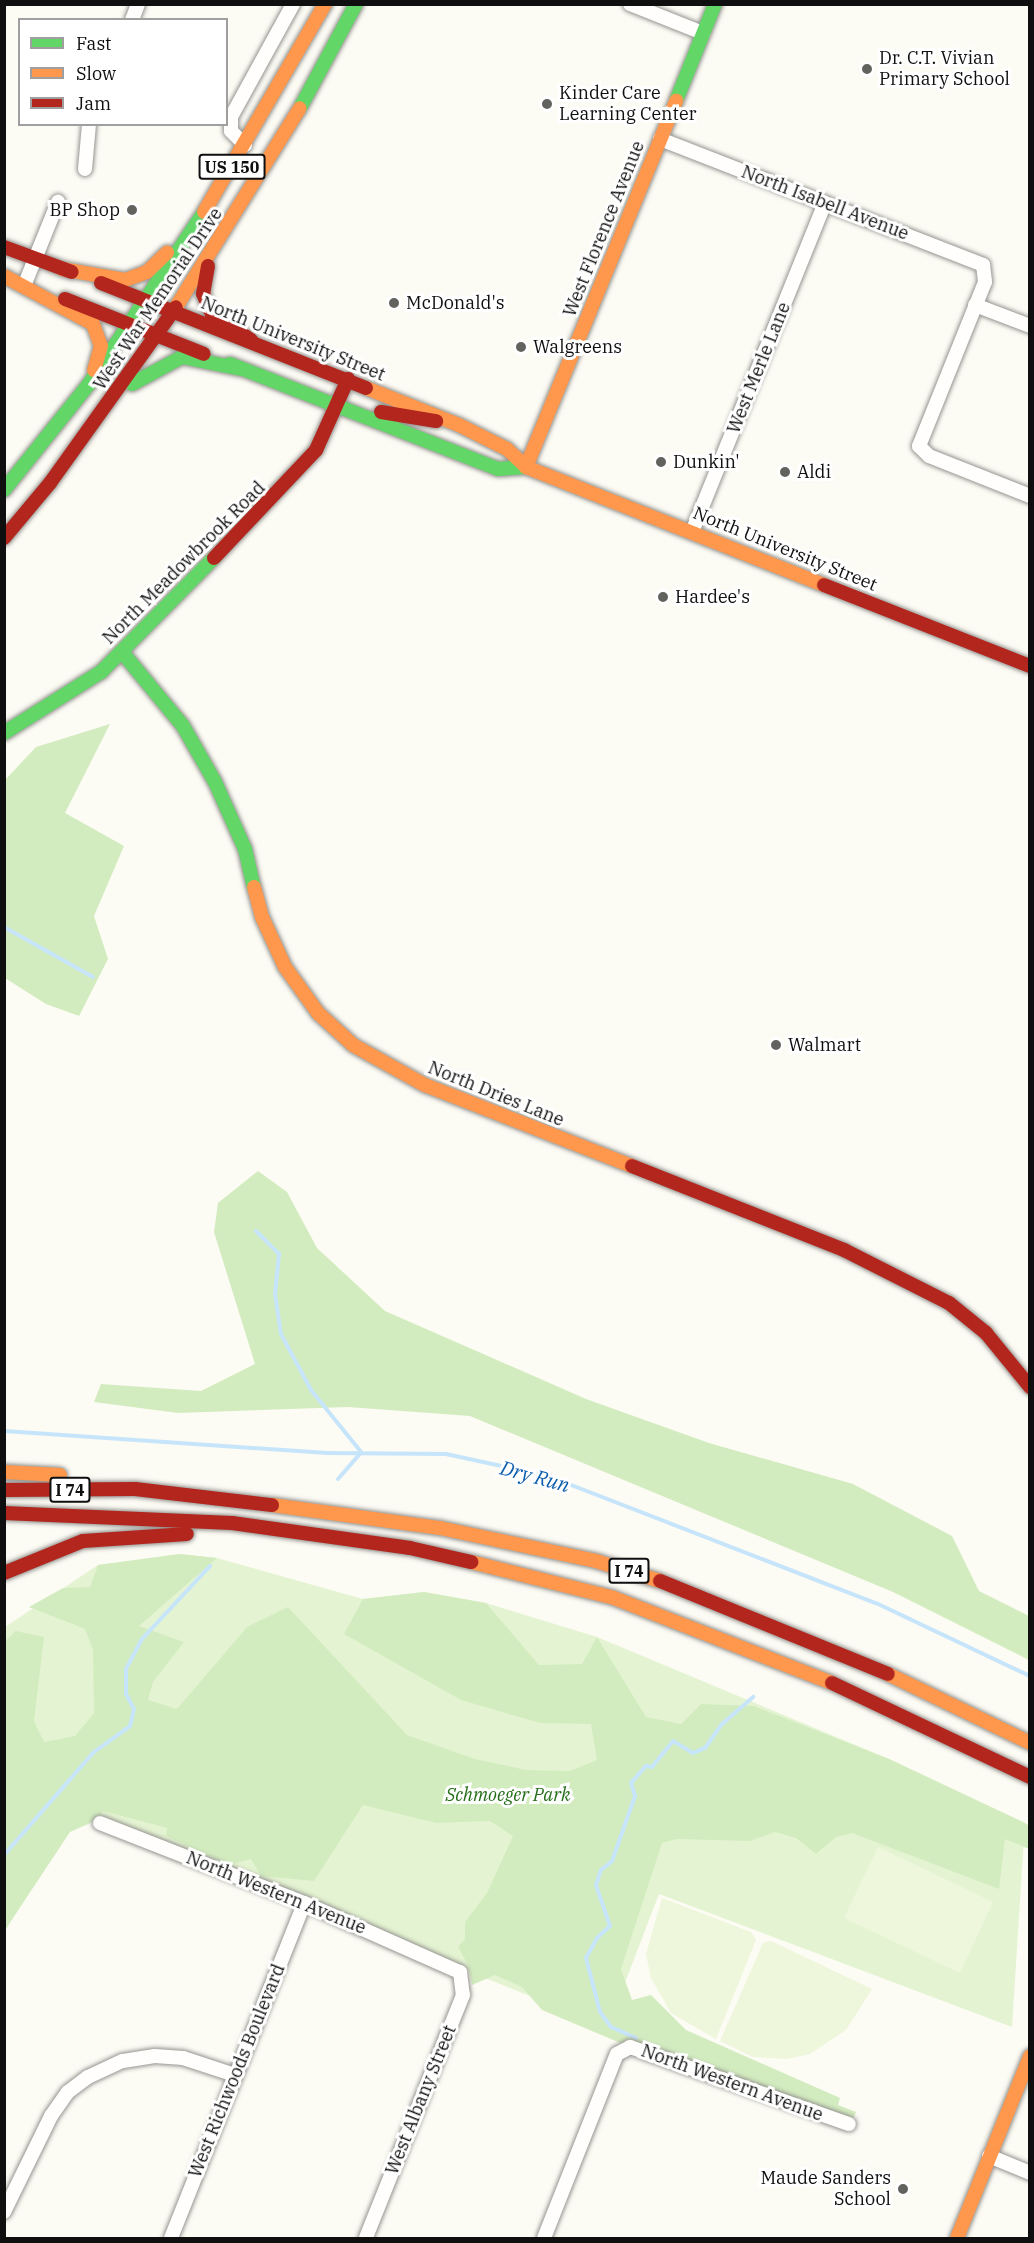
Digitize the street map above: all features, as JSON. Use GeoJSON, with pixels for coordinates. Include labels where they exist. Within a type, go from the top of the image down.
{"type":"FeatureCollection","features":[{"type":"Feature","properties":{"kind":"main road","name":"West War Memorial Drive"},"geometry":{"type":"LineString","coordinates":[[4,490],[89,384],[147,300],[244,144],[325,4]]}},
{"type":"Feature","properties":{"kind":"main road","name":"West War Memorial Drive"},"geometry":{"type":"LineString","coordinates":[[4,538],[51,483],[175,311],[219,244],[356,4]]}},
{"type":"Feature","properties":{"kind":"main road","name":"West Florence Avenue"},"geometry":{"type":"LineString","coordinates":[[526,467],[715,4]]}},
{"type":"Feature","properties":{"kind":"main road"},"geometry":{"type":"LineString","coordinates":[[62,269],[119,280],[147,272],[186,228],[244,144]]}},
{"type":"Feature","properties":{"kind":"main road"},"geometry":{"type":"LineString","coordinates":[[219,244],[204,277],[204,297],[217,319],[251,340]]}},
{"type":"Feature","properties":{"kind":"main road","name":"North University Street"},"geometry":{"type":"LineString","coordinates":[[4,247],[348,379],[507,449],[526,467],[1029,666]]}},
{"type":"Feature","properties":{"kind":"main road"},"geometry":{"type":"LineString","coordinates":[[4,275],[83,314],[96,327],[101,350],[89,384]]}},
{"type":"Feature","properties":{"kind":"main road","name":"North University Street"},"geometry":{"type":"LineString","coordinates":[[25,284],[498,469],[526,467]]}},
{"type":"Feature","properties":{"kind":"main road"},"geometry":{"type":"LineString","coordinates":[[51,483],[130,385],[149,370],[186,357],[241,369]]}},
{"type":"Feature","properties":{"kind":"main road","name":"North Meadowbrook Road"},"geometry":{"type":"LineString","coordinates":[[4,733],[72,694],[122,652],[307,462],[337,406],[348,379]]}},
{"type":"Feature","properties":{"kind":"main road"},"geometry":{"type":"LineString","coordinates":[[337,406],[358,403],[405,419],[450,422]]}},
{"type":"Feature","properties":{"kind":"main road","name":"North Dries Lane"},"geometry":{"type":"LineString","coordinates":[[122,652],[183,726],[219,790],[245,849],[268,933],[285,967],[323,1018],[353,1045],[385,1067],[435,1090],[844,1250],[949,1303],[986,1333],[1029,1387]]}},
{"type":"Feature","properties":{"kind":"main road"},"geometry":{"type":"LineString","coordinates":[[4,1472],[91,1477],[135,1489]]}},
{"type":"Feature","properties":{"kind":"main road","name":"I 74"},"geometry":{"type":"LineString","coordinates":[[4,1490],[135,1489],[440,1528],[618,1567],[851,1656],[1029,1743]]}},
{"type":"Feature","properties":{"kind":"main road","name":"I 74"},"geometry":{"type":"LineString","coordinates":[[4,1513],[198,1520],[282,1529],[460,1558],[614,1598],[839,1684],[1029,1777]]}},
{"type":"Feature","properties":{"kind":"main road"},"geometry":{"type":"LineString","coordinates":[[4,1573],[83,1541],[199,1534],[356,1551],[614,1598]]}},
{"type":"Feature","properties":{"kind":"main road"},"geometry":{"type":"LineString","coordinates":[[957,2238],[1029,2055]]}},
{"type":"Feature","properties":{"kind":"street"},"geometry":{"type":"LineString","coordinates":[[244,144],[231,131],[231,117],[293,4]]}},
{"type":"Feature","properties":{"kind":"street"},"geometry":{"type":"LineString","coordinates":[[630,4],[703,33]]}},
{"type":"Feature","properties":{"kind":"street"},"geometry":{"type":"LineString","coordinates":[[85,169],[89,126]]}},
{"type":"Feature","properties":{"kind":"street","name":"North Isabell Avenue"},"geometry":{"type":"LineString","coordinates":[[660,139],[978,261],[985,271],[975,305]]}},
{"type":"Feature","properties":{"kind":"street"},"geometry":{"type":"LineString","coordinates":[[25,284],[58,202]]}},
{"type":"Feature","properties":{"kind":"street","name":"West Merle Lane"},"geometry":{"type":"LineString","coordinates":[[692,532],[825,203]]}},
{"type":"Feature","properties":{"kind":"street"},"geometry":{"type":"LineString","coordinates":[[1029,326],[975,305],[920,440],[921,451],[1029,496]]}},
{"type":"Feature","properties":{"kind":"street","name":"North Western Avenue"},"geometry":{"type":"LineString","coordinates":[[100,1823],[304,1903],[451,1964]]}},
{"type":"Feature","properties":{"kind":"street","name":"West Richwoods Boulevard"},"geometry":{"type":"LineString","coordinates":[[171,2238],[304,1903]]}},
{"type":"Feature","properties":{"kind":"street","name":"West Albany Street"},"geometry":{"type":"LineString","coordinates":[[366,2238],[463,1995],[460,1972],[451,1964]]}},
{"type":"Feature","properties":{"kind":"street","name":"North Western Avenue"},"geometry":{"type":"LineString","coordinates":[[544,2238],[617,2054],[636,2047],[849,2124]]}},
{"type":"Feature","properties":{"kind":"street"},"geometry":{"type":"LineString","coordinates":[[4,2212],[51,2116],[68,2092],[88,2078],[123,2061],[154,2056],[183,2058],[235,2075]]}},
{"type":"Feature","properties":{"kind":"street"},"geometry":{"type":"LineString","coordinates":[[989,2156],[1029,2173]]}},
{"type":"Feature","properties":{"kind":"green space"},"geometry":{"type":"Polygon","coordinates":[[[110,724],[65,813],[124,846],[94,916],[108,959],[79,1016],[46,1004],[5,978],[5,780],[36,747],[110,724]]]}},
{"type":"Feature","properties":{"kind":"green space"},"geometry":{"type":"Polygon","coordinates":[[[258,1171],[287,1192],[317,1248],[385,1311],[586,1399],[709,1443],[853,1484],[952,1536],[979,1591],[1029,1616],[1029,1660],[893,1592],[470,1416],[348,1407],[178,1413],[94,1402],[101,1384],[201,1391],[255,1364],[214,1232],[218,1203],[258,1171]]]}},
{"type":"Feature","properties":{"kind":"green space","name":"Schmoeger Park"},"geometry":{"type":"Polygon","coordinates":[[[180,1554],[217,1558],[363,1599],[424,1592],[486,1603],[597,1637],[889,1759],[1025,1823],[1012,2027],[659,1894],[608,2027],[76,1815],[5,1931],[5,1627],[98,1565],[180,1554]]]}},
{"type":"Feature","properties":{"kind":"green space","name":"Schmoeger Park"},"geometry":{"type":"Polygon","coordinates":[[[180,1554],[217,1558],[139,1626],[184,1642],[153,1682],[148,1700],[177,1709],[247,1627],[288,1607],[407,1735],[475,1759],[526,1770],[570,1771],[597,1760],[591,1724],[540,1723],[461,1700],[344,1634],[363,1599],[424,1592],[486,1603],[539,1665],[582,1664],[597,1637],[646,1717],[681,1724],[701,1704],[754,1706],[889,1759],[1025,1823],[1029,1826],[1029,1849],[1005,1839],[999,1889],[852,1833],[836,1837],[816,1854],[796,1838],[775,1832],[750,1841],[677,1839],[662,1843],[621,1969],[632,2000],[651,1995],[686,2030],[840,2098],[838,2105],[856,2112],[853,2119],[630,2047],[542,2010],[522,1987],[495,1975],[472,1985],[468,1965],[458,1947],[465,1939],[465,1922],[487,1893],[513,1836],[490,1821],[436,1823],[363,1805],[314,1881],[261,1876],[251,1859],[229,1865],[166,1836],[167,1828],[103,1811],[97,1820],[70,1832],[5,1930],[5,1641],[16,1631],[44,1637],[34,1721],[44,1742],[75,1736],[94,1713],[93,1650],[85,1629],[29,1607],[63,1588],[90,1587],[98,1565],[180,1554]]]}},
{"type":"Feature","properties":{"kind":"green space"},"geometry":{"type":"Polygon","coordinates":[[[878,1847],[993,1902],[960,1973],[844,1918],[878,1847]]]}},
{"type":"Feature","properties":{"kind":"green space"},"geometry":{"type":"Polygon","coordinates":[[[662,1898],[751,1932],[756,1940],[716,2039],[671,2013],[651,1978],[646,1954],[662,1898]]]}},
{"type":"Feature","properties":{"kind":"green space"},"geometry":{"type":"Polygon","coordinates":[[[771,1941],[872,1989],[846,2030],[810,2054],[787,2059],[753,2057],[720,2041],[763,1943],[771,1941]]]}},
{"type":"Feature","properties":{"kind":"waterway"},"geometry":{"type":"LineString","coordinates":[[4,927],[93,977]]}},
{"type":"Feature","properties":{"kind":"waterway"},"geometry":{"type":"LineString","coordinates":[[256,1231],[279,1254],[275,1294],[281,1334],[311,1390],[361,1452]]}},
{"type":"Feature","properties":{"kind":"waterway","name":"Dry Run"},"geometry":{"type":"LineString","coordinates":[[4,1431],[327,1453],[446,1454],[548,1476],[876,1603],[1030,1676]]}},
{"type":"Feature","properties":{"kind":"waterway"},"geometry":{"type":"LineString","coordinates":[[338,1479],[361,1453]]}},
{"type":"Feature","properties":{"kind":"waterway"},"geometry":{"type":"LineString","coordinates":[[4,1855],[94,1752],[130,1726],[134,1709],[126,1694],[126,1669],[142,1639],[210,1566]]}},
{"type":"Feature","properties":{"kind":"waterway"},"geometry":{"type":"LineString","coordinates":[[636,2038],[611,2027],[600,2012],[586,1958],[597,1938],[610,1926],[596,1885],[601,1870],[612,1861],[635,1796],[631,1783],[646,1766],[652,1767],[673,1741],[693,1753],[705,1748],[721,1725],[753,1697]]}},
{"type":"Feature","properties":{"kind":"traffic: fast"},"geometry":{"type":"LineString","coordinates":[[300,108],[356,4]]}},
{"type":"Feature","properties":{"kind":"traffic: fast"},"geometry":{"type":"LineString","coordinates":[[676,101],[715,4]]}},
{"type":"Feature","properties":{"kind":"traffic: fast"},"geometry":{"type":"LineString","coordinates":[[4,490],[89,384],[204,212]]}},
{"type":"Feature","properties":{"kind":"traffic: fast"},"geometry":{"type":"LineString","coordinates":[[132,384],[182,357],[241,369]]}},
{"type":"Feature","properties":{"kind":"traffic: fast"},"geometry":{"type":"LineString","coordinates":[[230,364],[498,469],[526,467]]}},
{"type":"Feature","properties":{"kind":"traffic: fast"},"geometry":{"type":"LineString","coordinates":[[4,733],[101,672],[214,558]]}},
{"type":"Feature","properties":{"kind":"traffic: fast"},"geometry":{"type":"LineString","coordinates":[[122,652],[183,726],[215,782],[245,849],[254,887]]}},
{"type":"Feature","properties":{"kind":"traffic: slow"},"geometry":{"type":"LineString","coordinates":[[204,212],[325,4]]}},
{"type":"Feature","properties":{"kind":"traffic: slow"},"geometry":{"type":"LineString","coordinates":[[526,467],[676,101]]}},
{"type":"Feature","properties":{"kind":"traffic: slow"},"geometry":{"type":"LineString","coordinates":[[176,307],[300,108]]}},
{"type":"Feature","properties":{"kind":"traffic: slow"},"geometry":{"type":"LineString","coordinates":[[62,269],[125,280],[147,272],[167,253]]}},
{"type":"Feature","properties":{"kind":"traffic: slow"},"geometry":{"type":"LineString","coordinates":[[4,276],[93,324],[101,346],[94,370]]}},
{"type":"Feature","properties":{"kind":"traffic: slow"},"geometry":{"type":"LineString","coordinates":[[366,388],[459,425],[507,449],[526,467],[824,585]]}},
{"type":"Feature","properties":{"kind":"traffic: slow"},"geometry":{"type":"LineString","coordinates":[[254,887],[262,917],[285,967],[318,1013],[353,1045],[425,1085],[632,1166]]}},
{"type":"Feature","properties":{"kind":"traffic: slow"},"geometry":{"type":"LineString","coordinates":[[4,1472],[60,1475]]}},
{"type":"Feature","properties":{"kind":"traffic: slow"},"geometry":{"type":"LineString","coordinates":[[272,1505],[440,1528],[596,1561],[660,1581]]}},
{"type":"Feature","properties":{"kind":"traffic: slow"},"geometry":{"type":"LineString","coordinates":[[471,1562],[614,1598],[832,1683]]}},
{"type":"Feature","properties":{"kind":"traffic: slow"},"geometry":{"type":"LineString","coordinates":[[888,1674],[1030,1743]]}},
{"type":"Feature","properties":{"kind":"traffic: slow"},"geometry":{"type":"LineString","coordinates":[[957,2238],[1030,2056]]}},
{"type":"Feature","properties":{"kind":"traffic: jam"},"geometry":{"type":"LineString","coordinates":[[4,247],[72,272]]}},
{"type":"Feature","properties":{"kind":"traffic: jam"},"geometry":{"type":"LineString","coordinates":[[208,266],[203,294],[212,314],[251,340]]}},
{"type":"Feature","properties":{"kind":"traffic: jam"},"geometry":{"type":"LineString","coordinates":[[101,283],[366,388]]}},
{"type":"Feature","properties":{"kind":"traffic: jam"},"geometry":{"type":"LineString","coordinates":[[65,299],[204,354]]}},
{"type":"Feature","properties":{"kind":"traffic: jam"},"geometry":{"type":"LineString","coordinates":[[4,538],[50,483],[176,307]]}},
{"type":"Feature","properties":{"kind":"traffic: jam"},"geometry":{"type":"LineString","coordinates":[[214,558],[316,450],[348,379]]}},
{"type":"Feature","properties":{"kind":"traffic: jam"},"geometry":{"type":"LineString","coordinates":[[381,412],[436,421]]}},
{"type":"Feature","properties":{"kind":"traffic: jam"},"geometry":{"type":"LineString","coordinates":[[824,585],[1030,666]]}},
{"type":"Feature","properties":{"kind":"traffic: jam"},"geometry":{"type":"LineString","coordinates":[[632,1166],[844,1250],[949,1303],[986,1333],[1030,1387]]}},
{"type":"Feature","properties":{"kind":"traffic: jam"},"geometry":{"type":"LineString","coordinates":[[4,1490],[135,1489],[272,1505]]}},
{"type":"Feature","properties":{"kind":"traffic: jam"},"geometry":{"type":"LineString","coordinates":[[4,1513],[232,1523],[410,1548],[471,1562]]}},
{"type":"Feature","properties":{"kind":"traffic: jam"},"geometry":{"type":"LineString","coordinates":[[4,1573],[83,1541],[187,1534]]}},
{"type":"Feature","properties":{"kind":"traffic: jam"},"geometry":{"type":"LineString","coordinates":[[660,1581],[888,1674]]}},
{"type":"Feature","properties":{"kind":"traffic: jam"},"geometry":{"type":"LineString","coordinates":[[832,1683],[1030,1777]]}},
{"type":"Feature","properties":{"kind":"place","name":"Dr. C.T. Vivian Primary School"},"geometry":{"type":"Point","coordinates":[867,69]}},
{"type":"Feature","properties":{"kind":"place","name":"Kinder Care Learning Center"},"geometry":{"type":"Point","coordinates":[547,104]}},
{"type":"Feature","properties":{"kind":"place","name":"BP Shop"},"geometry":{"type":"Point","coordinates":[132,210]}},
{"type":"Feature","properties":{"kind":"place","name":"McDonald's"},"geometry":{"type":"Point","coordinates":[394,303]}},
{"type":"Feature","properties":{"kind":"place","name":"Walgreens"},"geometry":{"type":"Point","coordinates":[521,347]}},
{"type":"Feature","properties":{"kind":"place","name":"Dunkin'"},"geometry":{"type":"Point","coordinates":[661,462]}},
{"type":"Feature","properties":{"kind":"place","name":"Aldi"},"geometry":{"type":"Point","coordinates":[785,472]}},
{"type":"Feature","properties":{"kind":"place","name":"Hardee's"},"geometry":{"type":"Point","coordinates":[663,597]}},
{"type":"Feature","properties":{"kind":"place","name":"Walmart"},"geometry":{"type":"Point","coordinates":[776,1045]}},
{"type":"Feature","properties":{"kind":"place","name":"Maude Sanders School"},"geometry":{"type":"Point","coordinates":[903,2189]}}]}
